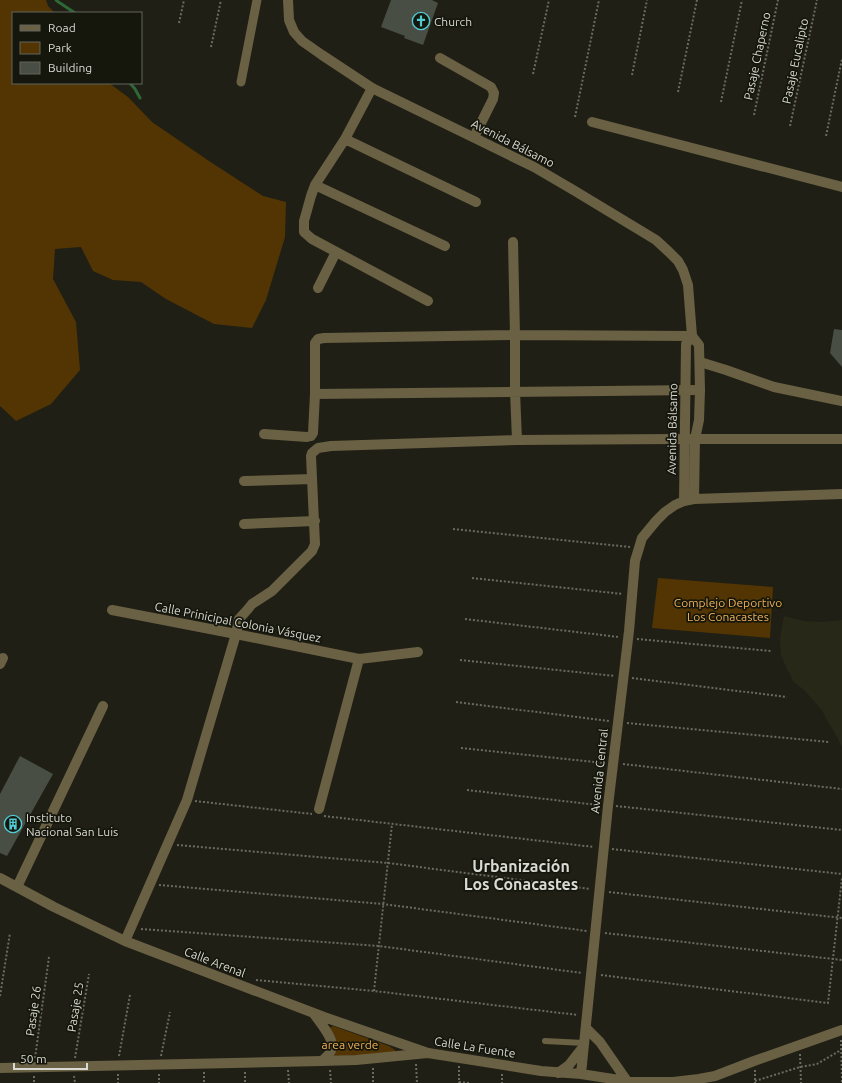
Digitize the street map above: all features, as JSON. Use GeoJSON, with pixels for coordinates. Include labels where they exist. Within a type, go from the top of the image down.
{"type":"FeatureCollection","features":[{"type":"Feature","properties":{"kind":"street"},"geometry":{"type":"LineString","coordinates":[[241,82],[258,0]]}},
{"type":"Feature","properties":{"kind":"street","name":"Avenida Bálsamo"},"geometry":{"type":"LineString","coordinates":[[288,0],[289,20],[294,32],[302,41],[322,55],[372,88],[534,167],[656,240],[669,252],[683,270],[688,285],[692,336],[699,345],[699,420],[690,439]]}},
{"type":"Feature","properties":{"kind":"street"},"geometry":{"type":"LineString","coordinates":[[440,58],[491,87],[494,93],[493,99],[474,138]]}},
{"type":"Feature","properties":{"kind":"street"},"geometry":{"type":"LineString","coordinates":[[372,88],[345,139],[315,185],[304,221],[304,232],[312,239],[428,301]]}},
{"type":"Feature","properties":{"kind":"street"},"geometry":{"type":"LineString","coordinates":[[592,122],[842,187]]}},
{"type":"Feature","properties":{"kind":"street"},"geometry":{"type":"LineString","coordinates":[[345,139],[476,202]]}},
{"type":"Feature","properties":{"kind":"street"},"geometry":{"type":"LineString","coordinates":[[315,185],[445,246]]}},
{"type":"Feature","properties":{"kind":"street"},"geometry":{"type":"LineString","coordinates":[[513,242],[517,440]]}},
{"type":"Feature","properties":{"kind":"street"},"geometry":{"type":"LineString","coordinates":[[318,288],[336,252]]}},
{"type":"Feature","properties":{"kind":"street"},"geometry":{"type":"LineString","coordinates":[[311,436],[313,433],[315,394],[315,343],[318,339],[515,335],[692,336]]}},
{"type":"Feature","properties":{"kind":"street","name":"Avenida Bálsamo"},"geometry":{"type":"LineString","coordinates":[[689,500],[690,439],[686,390],[686,344],[692,336]]}},
{"type":"Feature","properties":{"kind":"street"},"geometry":{"type":"LineString","coordinates":[[700,362],[774,387],[842,401]]}},
{"type":"Feature","properties":{"kind":"street"},"geometry":{"type":"LineString","coordinates":[[315,394],[700,390]]}},
{"type":"Feature","properties":{"kind":"street"},"geometry":{"type":"LineString","coordinates":[[264,434],[311,436]]}},
{"type":"Feature","properties":{"kind":"street"},"geometry":{"type":"LineString","coordinates":[[311,436],[318,448]]}},
{"type":"Feature","properties":{"kind":"street"},"geometry":{"type":"LineString","coordinates":[[125,941],[188,800],[239,619],[252,604],[272,591],[312,551],[315,544],[312,453],[318,448],[517,440],[842,439]]}},
{"type":"Feature","properties":{"kind":"street"},"geometry":{"type":"LineString","coordinates":[[244,480],[312,479]]}},
{"type":"Feature","properties":{"kind":"street"},"geometry":{"type":"LineString","coordinates":[[689,500],[842,494]]}},
{"type":"Feature","properties":{"kind":"street","name":"Avenida Central"},"geometry":{"type":"LineString","coordinates":[[581,1074],[608,806],[628,638],[635,561],[642,538],[656,521],[675,505],[689,500]]}},
{"type":"Feature","properties":{"kind":"street"},"geometry":{"type":"LineString","coordinates":[[244,524],[315,521]]}},
{"type":"Feature","properties":{"kind":"street","name":"Calle Prinicipal Colonia Vásquez"},"geometry":{"type":"LineString","coordinates":[[112,610],[359,659],[418,652]]}},
{"type":"Feature","properties":{"kind":"street"},"geometry":{"type":"LineString","coordinates":[[318,813],[359,659]]}},
{"type":"Feature","properties":{"kind":"street"},"geometry":{"type":"LineString","coordinates":[[17,887],[103,706]]}},
{"type":"Feature","properties":{"kind":"street","name":"Calle Arenal"},"geometry":{"type":"LineString","coordinates":[[0,878],[54,907],[125,941],[314,1013],[428,1053]]}},
{"type":"Feature","properties":{"kind":"street"},"geometry":{"type":"LineString","coordinates":[[314,1013],[323,1025],[332,1042],[332,1048],[326,1061]]}},
{"type":"Feature","properties":{"kind":"street"},"geometry":{"type":"LineString","coordinates":[[586,1028],[600,1042],[627,1080]]}},
{"type":"Feature","properties":{"kind":"street","name":"Calle La Fuente"},"geometry":{"type":"LineString","coordinates":[[0,1068],[326,1061],[428,1053],[558,1073],[581,1074],[639,1082],[672,1082],[715,1076],[841,1031]]}},
{"type":"Feature","properties":{"kind":"street"},"geometry":{"type":"LineString","coordinates":[[558,1073],[569,1065],[584,1045]]}},
{"type":"Feature","properties":{"kind":"lane"},"geometry":{"type":"LineString","coordinates":[[545,1041],[584,1045]]}},
{"type":"Feature","properties":{"kind":"path"},"geometry":{"type":"LineString","coordinates":[[179,22],[184,0]]}},
{"type":"Feature","properties":{"kind":"path"},"geometry":{"type":"LineString","coordinates":[[211,47],[221,0]]}},
{"type":"Feature","properties":{"kind":"path"},"geometry":{"type":"LineString","coordinates":[[533,74],[549,0]]}},
{"type":"Feature","properties":{"kind":"path"},"geometry":{"type":"LineString","coordinates":[[575,117],[600,0]]}},
{"type":"Feature","properties":{"kind":"path"},"geometry":{"type":"LineString","coordinates":[[632,75],[647,0]]}},
{"type":"Feature","properties":{"kind":"path"},"geometry":{"type":"LineString","coordinates":[[678,92],[697,0]]}},
{"type":"Feature","properties":{"kind":"path"},"geometry":{"type":"LineString","coordinates":[[721,102],[742,0]]}},
{"type":"Feature","properties":{"kind":"path","name":"Pasaje Chaperno"},"geometry":{"type":"LineString","coordinates":[[754,115],[778,0]]}},
{"type":"Feature","properties":{"kind":"path","name":"Pasaje Eucalipto"},"geometry":{"type":"LineString","coordinates":[[790,126],[817,0]]}},
{"type":"Feature","properties":{"kind":"path"},"geometry":{"type":"LineString","coordinates":[[826,136],[842,59]]}},
{"type":"Feature","properties":{"kind":"path"},"geometry":{"type":"LineString","coordinates":[[453,529],[640,548]]}},
{"type":"Feature","properties":{"kind":"path"},"geometry":{"type":"LineString","coordinates":[[472,578],[632,595]]}},
{"type":"Feature","properties":{"kind":"path"},"geometry":{"type":"LineString","coordinates":[[465,619],[628,638],[771,651]]}},
{"type":"Feature","properties":{"kind":"path"},"geometry":{"type":"LineString","coordinates":[[460,660],[623,676],[787,697]]}},
{"type":"Feature","properties":{"kind":"path"},"geometry":{"type":"LineString","coordinates":[[456,702],[618,722],[829,742]]}},
{"type":"Feature","properties":{"kind":"path"},"geometry":{"type":"LineString","coordinates":[[461,748],[613,763],[842,789]]}},
{"type":"Feature","properties":{"kind":"path"},"geometry":{"type":"LineString","coordinates":[[467,790],[842,830]]}},
{"type":"Feature","properties":{"kind":"path"},"geometry":{"type":"LineString","coordinates":[[188,800],[318,813],[392,824],[842,874]]}},
{"type":"Feature","properties":{"kind":"path"},"geometry":{"type":"LineString","coordinates":[[374,991],[392,824]]}},
{"type":"Feature","properties":{"kind":"path"},"geometry":{"type":"LineString","coordinates":[[168,844],[388,864],[842,918]]}},
{"type":"Feature","properties":{"kind":"path"},"geometry":{"type":"LineString","coordinates":[[130,928],[379,946],[828,1003],[842,878]]}},
{"type":"Feature","properties":{"kind":"path"},"geometry":{"type":"LineString","coordinates":[[150,884],[383,904],[596,932],[842,960]]}},
{"type":"Feature","properties":{"kind":"path"},"geometry":{"type":"LineString","coordinates":[[0,996],[10,933]]}},
{"type":"Feature","properties":{"kind":"path","name":"Pasaje 26"},"geometry":{"type":"LineString","coordinates":[[33,1067],[49,957]]}},
{"type":"Feature","properties":{"kind":"path","name":"Pasaje 25"},"geometry":{"type":"LineString","coordinates":[[74,1066],[89,974]]}},
{"type":"Feature","properties":{"kind":"path"},"geometry":{"type":"LineString","coordinates":[[251,980],[374,991],[587,1016]]}},
{"type":"Feature","properties":{"kind":"path"},"geometry":{"type":"LineString","coordinates":[[118,1065],[130,995]]}},
{"type":"Feature","properties":{"kind":"path"},"geometry":{"type":"LineString","coordinates":[[159,1064],[170,1012]]}},
{"type":"Feature","properties":{"kind":"path"},"geometry":{"type":"LineString","coordinates":[[841,1031],[842,1083]]}},
{"type":"Feature","properties":{"kind":"path"},"geometry":{"type":"LineString","coordinates":[[799,1045],[801,1083]]}},
{"type":"Feature","properties":{"kind":"path"},"geometry":{"type":"LineString","coordinates":[[755,1081],[800,1067],[817,1064],[841,1050]]}},
{"type":"Feature","properties":{"kind":"path"},"geometry":{"type":"LineString","coordinates":[[416,1054],[417,1083]]}},
{"type":"Feature","properties":{"kind":"path"},"geometry":{"type":"LineString","coordinates":[[459,1057],[459,1083],[469,1083]]}},
{"type":"Feature","properties":{"kind":"path"},"geometry":{"type":"LineString","coordinates":[[373,1058],[373,1083]]}},
{"type":"Feature","properties":{"kind":"path"},"geometry":{"type":"LineString","coordinates":[[326,1061],[331,1083]]}},
{"type":"Feature","properties":{"kind":"shaded area"},"geometry":{"type":"Polygon","coordinates":[[[784,616],[803,621],[822,622],[842,620],[842,747],[821,709],[804,690],[794,682],[787,669],[781,655],[780,640],[784,616]]]}},
{"type":"Feature","properties":{"kind":"green space"},"geometry":{"type":"Polygon","coordinates":[[[0,0],[46,0],[48,6],[54,12],[12,12],[12,84],[110,84],[128,97],[152,122],[209,161],[263,196],[286,202],[285,237],[266,300],[252,328],[214,324],[166,299],[141,282],[113,280],[93,271],[81,247],[55,249],[53,279],[76,322],[80,370],[51,404],[16,421],[0,406],[0,0]]]}},
{"type":"Feature","properties":{"kind":"green space","name":"Complejo Deportivo Los Conacastes"},"geometry":{"type":"Polygon","coordinates":[[[658,578],[773,587],[770,638],[652,628],[658,578]]]}},
{"type":"Feature","properties":{"kind":"green space","name":"area verde"},"geometry":{"type":"Polygon","coordinates":[[[333,1026],[389,1046],[396,1052],[392,1055],[334,1056],[337,1044],[334,1035],[329,1028],[333,1026]]]}},
{"type":"Feature","properties":{"kind":"building"},"geometry":{"type":"Polygon","coordinates":[[[391,0],[432,0],[438,3],[423,45],[381,27],[391,0]]]}},
{"type":"Feature","properties":{"kind":"building"},"geometry":{"type":"Polygon","coordinates":[[[834,329],[842,330],[842,367],[830,353],[834,329]]]}},
{"type":"Feature","properties":{"kind":"building","name":"Instituto Nacional San Luis"},"geometry":{"type":"Polygon","coordinates":[[[20,756],[53,774],[7,856],[0,853],[0,794],[20,756]]]}},
{"type":"Feature","properties":{"kind":"waterway"},"geometry":{"type":"LineString","coordinates":[[56,0],[74,12]]}},
{"type":"Feature","properties":{"kind":"waterway"},"geometry":{"type":"LineString","coordinates":[[131,84],[140,98]]}},
{"type":"Feature","properties":{"kind":"place","name":"Church"},"geometry":{"type":"Point","coordinates":[421,21]}},
{"type":"Feature","properties":{"kind":"place","name":"Instituto Nacional San Luis"},"geometry":{"type":"Point","coordinates":[13,824]}},
{"type":"Feature","properties":{"kind":"district","name":"Urbanización Los Conacastes"},"geometry":{"type":"Point","coordinates":[521,875]}}]}
